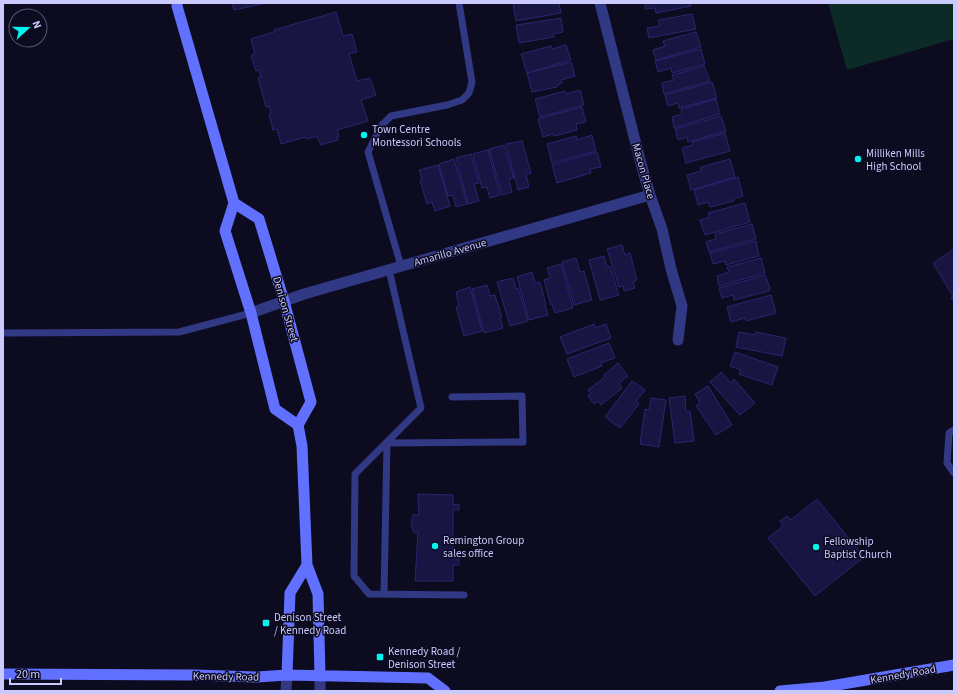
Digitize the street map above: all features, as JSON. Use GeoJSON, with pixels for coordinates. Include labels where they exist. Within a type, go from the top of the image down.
{"type":"FeatureCollection","features":[{"type":"Feature","properties":{"kind":"main road"},"geometry":{"type":"LineString","coordinates":[[175,4],[234,203],[225,231],[251,313],[275,409],[298,426],[302,446],[307,565],[318,594],[320,676]]}},
{"type":"Feature","properties":{"kind":"main road","name":"Denison Street"},"geometry":{"type":"LineString","coordinates":[[234,203],[259,219],[284,301],[311,402],[298,426]]}},
{"type":"Feature","properties":{"kind":"main road"},"geometry":{"type":"LineString","coordinates":[[287,675],[290,593],[307,565]]}},
{"type":"Feature","properties":{"kind":"main road","name":"Kennedy Road"},"geometry":{"type":"LineString","coordinates":[[780,691],[825,687],[954,665]]}},
{"type":"Feature","properties":{"kind":"main road","name":"Kennedy Road"},"geometry":{"type":"LineString","coordinates":[[3,674],[194,675],[257,677],[287,675],[428,678],[445,691]]}},
{"type":"Feature","properties":{"kind":"street","name":"Macon Place"},"geometry":{"type":"LineString","coordinates":[[600,3],[604,24],[650,195],[662,229],[671,269],[682,306],[678,340]]}},
{"type":"Feature","properties":{"kind":"street","name":"Amarillo Avenue"},"geometry":{"type":"LineString","coordinates":[[251,313],[284,301],[401,266],[650,195]]}},
{"type":"Feature","properties":{"kind":"street"},"geometry":{"type":"LineString","coordinates":[[286,691],[287,675]]}},
{"type":"Feature","properties":{"kind":"street"},"geometry":{"type":"LineString","coordinates":[[320,676],[320,691]]}},
{"type":"Feature","properties":{"kind":"lane"},"geometry":{"type":"LineString","coordinates":[[401,266],[368,152],[381,126],[391,116],[447,105],[462,100],[469,93],[472,82],[459,3]]}},
{"type":"Feature","properties":{"kind":"lane"},"geometry":{"type":"LineString","coordinates":[[389,270],[421,408],[355,474],[354,576],[369,594],[464,595]]}},
{"type":"Feature","properties":{"kind":"lane"},"geometry":{"type":"LineString","coordinates":[[3,333],[179,332],[251,313]]}},
{"type":"Feature","properties":{"kind":"lane"},"geometry":{"type":"LineString","coordinates":[[387,443],[523,442],[522,396],[452,397]]}},
{"type":"Feature","properties":{"kind":"lane"},"geometry":{"type":"LineString","coordinates":[[954,430],[949,433],[947,463],[954,473]]}},
{"type":"Feature","properties":{"kind":"lane"},"geometry":{"type":"LineString","coordinates":[[384,594],[387,443]]}},
{"type":"Feature","properties":{"kind":"green space"},"geometry":{"type":"Polygon","coordinates":[[[828,3],[954,3],[954,39],[847,70],[828,3]]]}},
{"type":"Feature","properties":{"kind":"building"},"geometry":{"type":"Polygon","coordinates":[[[232,3],[266,3],[234,10],[232,3]]]}},
{"type":"Feature","properties":{"kind":"building"},"geometry":{"type":"Polygon","coordinates":[[[513,3],[559,3],[561,13],[516,21],[513,3]]]}},
{"type":"Feature","properties":{"kind":"building"},"geometry":{"type":"Polygon","coordinates":[[[645,3],[690,3],[691,6],[656,13],[655,8],[645,9],[645,3]]]}},
{"type":"Feature","properties":{"kind":"building"},"geometry":{"type":"Polygon","coordinates":[[[336,12],[343,36],[352,34],[357,52],[349,54],[357,81],[370,78],[376,95],[361,100],[368,121],[337,130],[339,137],[337,137],[338,140],[321,145],[317,136],[306,139],[305,137],[281,144],[277,129],[273,130],[269,114],[271,113],[269,106],[266,107],[258,78],[261,77],[259,70],[256,71],[251,55],[255,54],[251,39],[274,32],[274,30],[336,12]]]}},
{"type":"Feature","properties":{"kind":"building"},"geometry":{"type":"Polygon","coordinates":[[[692,14],[696,29],[649,38],[647,28],[659,26],[659,20],[692,14]]]}},
{"type":"Feature","properties":{"kind":"building"},"geometry":{"type":"Polygon","coordinates":[[[561,18],[563,32],[553,34],[554,37],[519,43],[516,25],[561,18]]]}},
{"type":"Feature","properties":{"kind":"building"},"geometry":{"type":"Polygon","coordinates":[[[696,32],[701,47],[656,60],[653,50],[665,46],[663,41],[696,32]]]}},
{"type":"Feature","properties":{"kind":"building"},"geometry":{"type":"Polygon","coordinates":[[[566,45],[571,60],[527,73],[521,54],[551,46],[552,49],[566,45]]]}},
{"type":"Feature","properties":{"kind":"building"},"geometry":{"type":"Polygon","coordinates":[[[701,49],[705,64],[672,73],[671,68],[658,72],[655,61],[701,49]]]}},
{"type":"Feature","properties":{"kind":"building"},"geometry":{"type":"Polygon","coordinates":[[[571,62],[575,76],[561,80],[562,83],[557,85],[557,87],[532,92],[527,73],[571,62]]]}},
{"type":"Feature","properties":{"kind":"building"},"geometry":{"type":"Polygon","coordinates":[[[704,66],[710,81],[664,94],[662,83],[674,80],[672,75],[704,66]]]}},
{"type":"Feature","properties":{"kind":"building"},"geometry":{"type":"Polygon","coordinates":[[[712,82],[717,98],[679,108],[678,103],[668,106],[665,95],[712,82]]]}},
{"type":"Feature","properties":{"kind":"building"},"geometry":{"type":"Polygon","coordinates":[[[580,90],[584,105],[540,117],[535,99],[565,91],[566,94],[580,90]]]}},
{"type":"Feature","properties":{"kind":"building"},"geometry":{"type":"Polygon","coordinates":[[[716,99],[720,114],[674,128],[672,117],[682,114],[681,109],[716,99]]]}},
{"type":"Feature","properties":{"kind":"building"},"geometry":{"type":"Polygon","coordinates":[[[582,107],[586,122],[576,124],[577,130],[554,136],[553,134],[543,137],[538,119],[582,107]]]}},
{"type":"Feature","properties":{"kind":"building"},"geometry":{"type":"Polygon","coordinates":[[[721,116],[726,131],[688,142],[687,137],[678,140],[675,129],[721,116]]]}},
{"type":"Feature","properties":{"kind":"building"},"geometry":{"type":"Polygon","coordinates":[[[725,133],[730,151],[686,163],[682,148],[693,145],[692,142],[725,133]]]}},
{"type":"Feature","properties":{"kind":"building"},"geometry":{"type":"Polygon","coordinates":[[[592,135],[596,151],[552,163],[547,144],[576,136],[577,140],[592,135]]]}},
{"type":"Feature","properties":{"kind":"building"},"geometry":{"type":"Polygon","coordinates":[[[522,141],[531,173],[526,174],[529,187],[518,190],[506,144],[522,141]]]}},
{"type":"Feature","properties":{"kind":"building"},"geometry":{"type":"Polygon","coordinates":[[[504,145],[514,178],[509,179],[512,192],[502,195],[489,149],[504,145]]]}},
{"type":"Feature","properties":{"kind":"building"},"geometry":{"type":"Polygon","coordinates":[[[488,150],[500,195],[490,198],[487,187],[482,188],[473,154],[488,150]]]}},
{"type":"Feature","properties":{"kind":"building"},"geometry":{"type":"Polygon","coordinates":[[[597,152],[601,167],[590,169],[591,173],[557,183],[552,165],[597,152]]]}},
{"type":"Feature","properties":{"kind":"building"},"geometry":{"type":"Polygon","coordinates":[[[471,154],[479,183],[474,184],[479,201],[468,204],[456,158],[471,154]]]}},
{"type":"Feature","properties":{"kind":"building"},"geometry":{"type":"Polygon","coordinates":[[[454,159],[467,204],[456,207],[453,195],[448,196],[439,164],[454,159]]]}},
{"type":"Feature","properties":{"kind":"building"},"geometry":{"type":"Polygon","coordinates":[[[730,159],[735,177],[691,190],[687,175],[701,171],[701,167],[730,159]]]}},
{"type":"Feature","properties":{"kind":"building"},"geometry":{"type":"Polygon","coordinates":[[[438,165],[450,206],[435,211],[432,202],[427,204],[420,180],[422,179],[419,170],[438,165]]]}},
{"type":"Feature","properties":{"kind":"building"},"geometry":{"type":"Polygon","coordinates":[[[738,177],[743,196],[733,199],[734,201],[710,207],[708,202],[698,205],[694,190],[738,177]]]}},
{"type":"Feature","properties":{"kind":"building"},"geometry":{"type":"Polygon","coordinates":[[[745,203],[750,222],[705,235],[700,220],[710,217],[708,213],[745,203]]]}},
{"type":"Feature","properties":{"kind":"building"},"geometry":{"type":"Polygon","coordinates":[[[752,224],[756,239],[709,252],[706,242],[716,239],[715,234],[752,224]]]}},
{"type":"Feature","properties":{"kind":"building"},"geometry":{"type":"Polygon","coordinates":[[[756,241],[759,256],[726,265],[725,261],[713,264],[710,253],[756,241]]]}},
{"type":"Feature","properties":{"kind":"building"},"geometry":{"type":"Polygon","coordinates":[[[622,245],[625,255],[630,253],[637,280],[633,282],[635,288],[624,291],[623,286],[619,287],[607,249],[622,245]]]}},
{"type":"Feature","properties":{"kind":"building"},"geometry":{"type":"Polygon","coordinates":[[[954,249],[954,302],[951,298],[953,296],[933,263],[954,249]]]}},
{"type":"Feature","properties":{"kind":"building"},"geometry":{"type":"Polygon","coordinates":[[[604,256],[607,267],[610,266],[619,295],[600,300],[589,260],[604,256]]]}},
{"type":"Feature","properties":{"kind":"building"},"geometry":{"type":"Polygon","coordinates":[[[576,258],[580,272],[584,271],[592,300],[574,305],[562,262],[576,258]]]}},
{"type":"Feature","properties":{"kind":"building"},"geometry":{"type":"Polygon","coordinates":[[[761,258],[765,273],[719,286],[717,276],[729,272],[727,267],[761,258]]]}},
{"type":"Feature","properties":{"kind":"building"},"geometry":{"type":"Polygon","coordinates":[[[561,264],[573,308],[555,313],[552,304],[551,305],[544,280],[550,278],[547,268],[561,264]]]}},
{"type":"Feature","properties":{"kind":"building"},"geometry":{"type":"Polygon","coordinates":[[[532,272],[535,283],[540,282],[548,315],[529,320],[517,277],[532,272]]]}},
{"type":"Feature","properties":{"kind":"building"},"geometry":{"type":"Polygon","coordinates":[[[765,275],[770,288],[769,291],[734,300],[733,295],[722,298],[719,288],[765,275]]]}},
{"type":"Feature","properties":{"kind":"building"},"geometry":{"type":"Polygon","coordinates":[[[513,278],[516,289],[518,288],[528,321],[510,326],[497,282],[513,278]]]}},
{"type":"Feature","properties":{"kind":"building"},"geometry":{"type":"Polygon","coordinates":[[[487,285],[490,296],[495,295],[502,318],[500,318],[503,328],[484,333],[472,289],[487,285]]]}},
{"type":"Feature","properties":{"kind":"building"},"geometry":{"type":"Polygon","coordinates":[[[470,287],[482,331],[464,336],[456,307],[459,306],[456,292],[470,287]]]}},
{"type":"Feature","properties":{"kind":"building"},"geometry":{"type":"Polygon","coordinates":[[[771,295],[776,313],[746,321],[745,318],[731,322],[727,307],[771,295]]]}},
{"type":"Feature","properties":{"kind":"building"},"geometry":{"type":"Polygon","coordinates":[[[594,324],[595,328],[606,324],[611,338],[567,354],[560,337],[594,324]]]}},
{"type":"Feature","properties":{"kind":"building"},"geometry":{"type":"Polygon","coordinates":[[[739,332],[755,335],[756,332],[786,338],[782,356],[736,347],[739,332]]]}},
{"type":"Feature","properties":{"kind":"building"},"geometry":{"type":"Polygon","coordinates":[[[609,343],[615,358],[601,363],[602,366],[574,377],[567,359],[609,343]]]}},
{"type":"Feature","properties":{"kind":"building"},"geometry":{"type":"Polygon","coordinates":[[[735,352],[778,367],[772,385],[739,374],[741,370],[730,366],[735,352]]]}},
{"type":"Feature","properties":{"kind":"building"},"geometry":{"type":"Polygon","coordinates":[[[618,363],[628,376],[619,383],[622,388],[601,405],[598,401],[594,404],[588,396],[591,393],[588,390],[605,377],[604,375],[618,363]]]}},
{"type":"Feature","properties":{"kind":"building"},"geometry":{"type":"Polygon","coordinates":[[[721,372],[731,383],[734,379],[755,403],[740,415],[710,382],[721,372]]]}},
{"type":"Feature","properties":{"kind":"building"},"geometry":{"type":"Polygon","coordinates":[[[632,381],[645,390],[636,401],[639,404],[620,428],[605,417],[632,381]]]}},
{"type":"Feature","properties":{"kind":"building"},"geometry":{"type":"Polygon","coordinates":[[[708,386],[732,425],[716,435],[696,406],[700,403],[695,394],[708,386]]]}},
{"type":"Feature","properties":{"kind":"building"},"geometry":{"type":"Polygon","coordinates":[[[685,396],[686,411],[690,411],[694,441],[675,443],[669,398],[685,396]]]}},
{"type":"Feature","properties":{"kind":"building"},"geometry":{"type":"Polygon","coordinates":[[[651,398],[666,400],[659,447],[640,444],[645,409],[649,410],[651,398]]]}},
{"type":"Feature","properties":{"kind":"building","name":"Remington Group sales office"},"geometry":{"type":"Polygon","coordinates":[[[418,494],[453,495],[453,505],[459,504],[459,510],[453,510],[453,559],[459,559],[459,565],[453,565],[453,581],[415,581],[418,533],[414,533],[411,524],[413,515],[419,515],[418,494]]]}},
{"type":"Feature","properties":{"kind":"building","name":"Fellowship Baptist Church"},"geometry":{"type":"Polygon","coordinates":[[[817,499],[864,557],[815,596],[768,538],[783,526],[780,521],[787,516],[791,520],[817,499]]]}},
{"type":"Feature","properties":{"kind":"place","name":"Town Centre Montessori Schools"},"geometry":{"type":"Point","coordinates":[364,135]}},
{"type":"Feature","properties":{"kind":"place","name":"Milliken Mills High School"},"geometry":{"type":"Point","coordinates":[858,159]}},
{"type":"Feature","properties":{"kind":"place","name":"Remington Group sales office"},"geometry":{"type":"Point","coordinates":[435,546]}},
{"type":"Feature","properties":{"kind":"place","name":"Fellowship Baptist Church"},"geometry":{"type":"Point","coordinates":[816,547]}},
{"type":"Feature","properties":{"kind":"place","name":"Denison Street / Kennedy Road"},"geometry":{"type":"Point","coordinates":[266,623]}},
{"type":"Feature","properties":{"kind":"place","name":"Kennedy Road / Denison Street"},"geometry":{"type":"Point","coordinates":[380,657]}}]}
